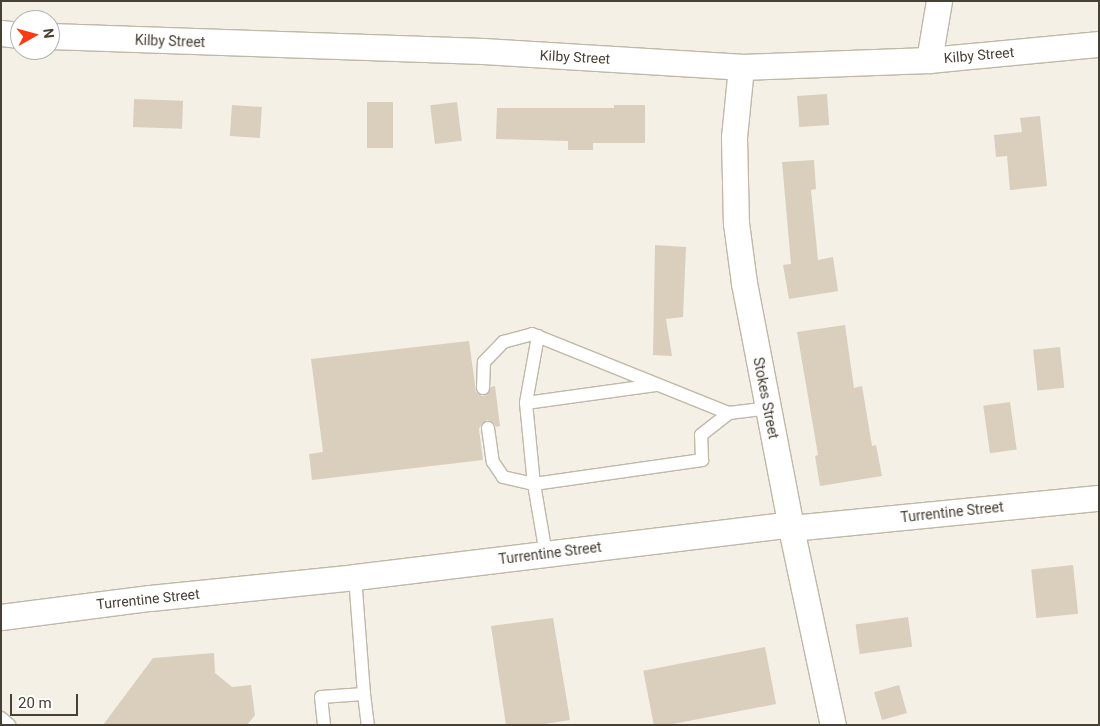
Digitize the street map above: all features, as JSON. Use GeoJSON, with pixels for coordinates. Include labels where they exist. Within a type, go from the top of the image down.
{"type":"FeatureCollection","features":[{"type":"Feature","properties":{"kind":"street"},"geometry":{"type":"LineString","coordinates":[[929,60],[939,1]]}},
{"type":"Feature","properties":{"kind":"street","name":"Kilby Street"},"geometry":{"type":"LineString","coordinates":[[60,36],[482,52],[741,67],[929,60],[1099,44]]}},
{"type":"Feature","properties":{"kind":"street","name":"Stokes Street"},"geometry":{"type":"LineString","coordinates":[[741,67],[734,137],[736,223],[744,283],[791,528],[833,725]]}},
{"type":"Feature","properties":{"kind":"street","name":"Turrentine Street"},"geometry":{"type":"LineString","coordinates":[[1,617],[150,598],[355,577],[785,525],[791,528],[1099,498]]}},
{"type":"Feature","properties":{"kind":"lane"},"geometry":{"type":"LineString","coordinates":[[483,388],[484,362],[503,342],[532,334],[729,413],[768,408]]}},
{"type":"Feature","properties":{"kind":"lane"},"geometry":{"type":"LineString","coordinates":[[538,336],[526,403],[534,484],[546,554]]}},
{"type":"Feature","properties":{"kind":"lane"},"geometry":{"type":"LineString","coordinates":[[526,403],[659,385]]}},
{"type":"Feature","properties":{"kind":"lane"},"geometry":{"type":"LineString","coordinates":[[488,428],[493,462],[503,477],[534,484],[702,460],[701,435],[729,413]]}},
{"type":"Feature","properties":{"kind":"lane"},"geometry":{"type":"LineString","coordinates":[[355,577],[368,725]]}},
{"type":"Feature","properties":{"kind":"lane"},"geometry":{"type":"LineString","coordinates":[[324,725],[321,697],[364,694]]}},
{"type":"Feature","properties":{"kind":"lane"},"geometry":{"type":"LineString","coordinates":[[1,718],[9,725]]}},
{"type":"Feature","properties":{"kind":"building"},"geometry":{"type":"Polygon","coordinates":[[[827,94],[829,125],[799,127],[797,96],[827,94]]]}},
{"type":"Feature","properties":{"kind":"building"},"geometry":{"type":"Polygon","coordinates":[[[134,99],[183,101],[182,129],[133,127],[134,99]]]}},
{"type":"Feature","properties":{"kind":"building"},"geometry":{"type":"Polygon","coordinates":[[[367,102],[393,102],[393,148],[367,148],[367,102]]]}},
{"type":"Feature","properties":{"kind":"building"},"geometry":{"type":"Polygon","coordinates":[[[457,102],[462,141],[435,144],[430,105],[457,102]]]}},
{"type":"Feature","properties":{"kind":"building"},"geometry":{"type":"Polygon","coordinates":[[[232,105],[262,107],[260,138],[230,136],[232,105]]]}},
{"type":"Feature","properties":{"kind":"building"},"geometry":{"type":"Polygon","coordinates":[[[614,105],[645,105],[645,143],[593,143],[593,150],[568,150],[568,141],[496,139],[497,108],[614,108],[614,105]]]}},
{"type":"Feature","properties":{"kind":"building"},"geometry":{"type":"Polygon","coordinates":[[[1040,116],[1047,186],[1010,190],[1007,156],[996,157],[994,135],[1022,132],[1020,118],[1040,116]]]}},
{"type":"Feature","properties":{"kind":"building"},"geometry":{"type":"Polygon","coordinates":[[[814,160],[816,189],[811,190],[818,260],[833,257],[838,291],[789,299],[783,265],[791,264],[782,162],[814,160]]]}},
{"type":"Feature","properties":{"kind":"building"},"geometry":{"type":"Polygon","coordinates":[[[655,245],[686,247],[683,317],[666,319],[672,356],[653,355],[655,245]]]}},
{"type":"Feature","properties":{"kind":"building"},"geometry":{"type":"Polygon","coordinates":[[[845,325],[854,388],[862,386],[872,446],[876,445],[882,476],[820,486],[815,456],[818,455],[797,332],[845,325]]]}},
{"type":"Feature","properties":{"kind":"building"},"geometry":{"type":"Polygon","coordinates":[[[469,341],[476,392],[482,396],[486,395],[491,387],[495,386],[500,426],[496,427],[494,423],[487,420],[479,429],[483,460],[312,480],[309,454],[323,452],[311,359],[469,341]]]}},
{"type":"Feature","properties":{"kind":"building"},"geometry":{"type":"Polygon","coordinates":[[[1060,347],[1064,388],[1037,391],[1033,350],[1060,347]]]}},
{"type":"Feature","properties":{"kind":"building"},"geometry":{"type":"Polygon","coordinates":[[[1010,402],[1017,450],[990,453],[983,406],[1010,402]]]}},
{"type":"Feature","properties":{"kind":"building"},"geometry":{"type":"Polygon","coordinates":[[[1073,565],[1078,614],[1036,618],[1031,569],[1073,565]]]}},
{"type":"Feature","properties":{"kind":"building"},"geometry":{"type":"Polygon","coordinates":[[[908,617],[912,647],[860,654],[856,624],[908,617]]]}},
{"type":"Feature","properties":{"kind":"building"},"geometry":{"type":"Polygon","coordinates":[[[553,618],[570,720],[538,725],[506,725],[491,626],[553,618]]]}},
{"type":"Feature","properties":{"kind":"building"},"geometry":{"type":"Polygon","coordinates":[[[765,647],[776,704],[668,725],[654,725],[643,671],[765,647]]]}},
{"type":"Feature","properties":{"kind":"building"},"geometry":{"type":"Polygon","coordinates":[[[214,653],[215,673],[232,687],[251,685],[255,715],[247,725],[103,725],[153,658],[214,653]]]}},
{"type":"Feature","properties":{"kind":"building"},"geometry":{"type":"Polygon","coordinates":[[[899,685],[907,713],[882,720],[874,692],[899,685]]]}}]}
